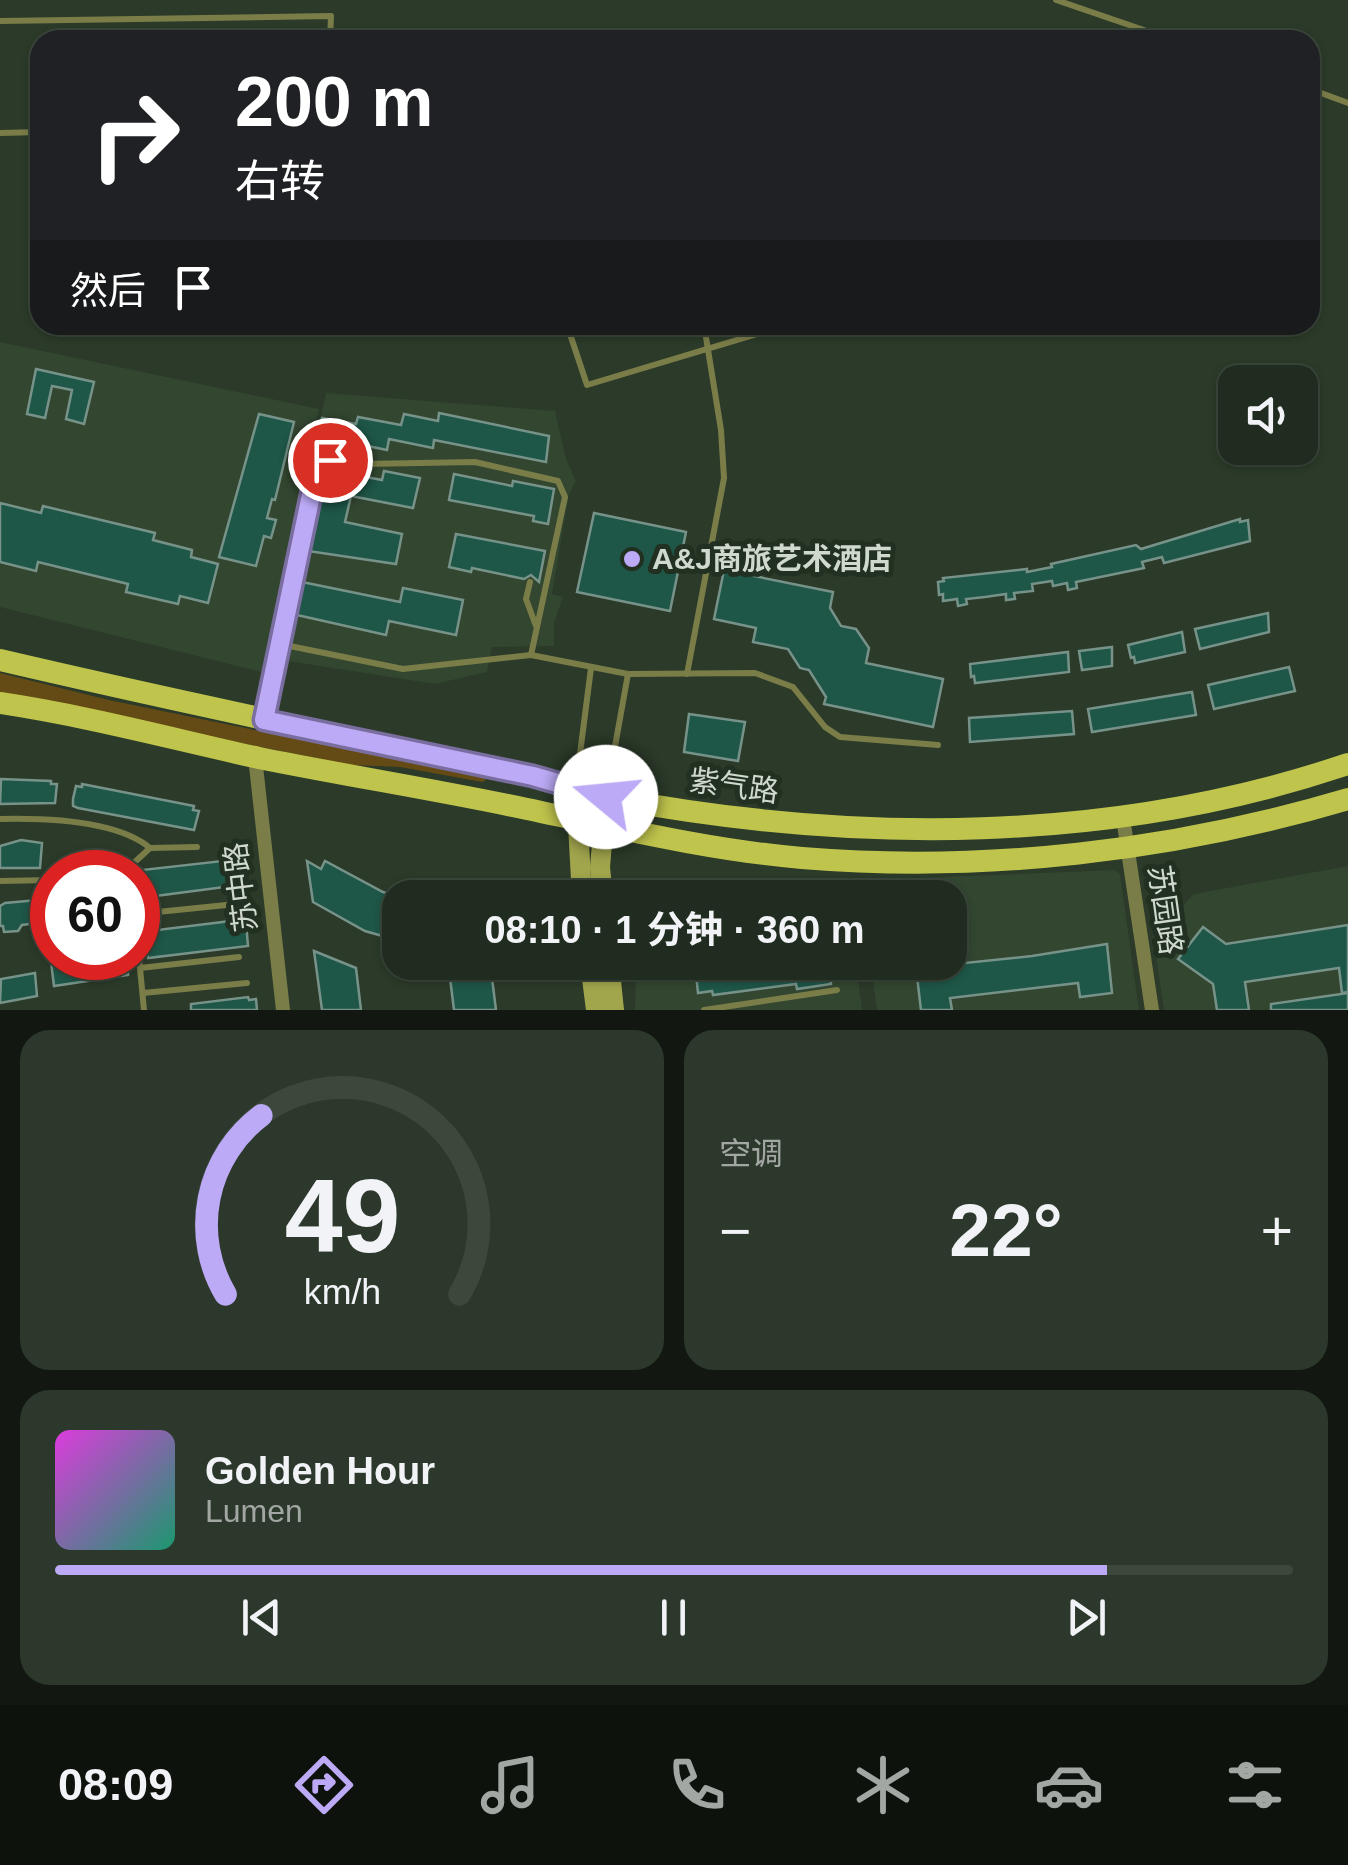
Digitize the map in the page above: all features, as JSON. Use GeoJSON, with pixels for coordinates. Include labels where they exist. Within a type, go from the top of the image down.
{"type":"FeatureCollection","features":[{"type":"Feature","properties":{"kind":"main road","name":"紫气路"},"geometry":{"type":"LineString","coordinates":[[0,660],[482,765],[606,797],[784,824],[972,830],[1123,818],[1219,802],[1348,764]]}},
{"type":"Feature","properties":{"kind":"main road","name":"紫气路"},"geometry":{"type":"LineString","coordinates":[[0,704],[58,712],[255,757],[602,826],[800,858],[937,862],[1128,848],[1227,830],[1348,798]]}},
{"type":"Feature","properties":{"kind":"main road"},"geometry":{"type":"LineString","coordinates":[[471,797],[486,790],[490,783],[482,765]]}},
{"type":"Feature","properties":{"kind":"main road"},"geometry":{"type":"LineString","coordinates":[[712,845],[704,830],[707,821],[716,816]]}},
{"type":"Feature","properties":{"kind":"street","name":"苏中路"},"geometry":{"type":"LineString","coordinates":[[255,757],[284,1010]]}},
{"type":"Feature","properties":{"kind":"street"},"geometry":{"type":"LineString","coordinates":[[576,788],[581,880]]}},
{"type":"Feature","properties":{"kind":"street"},"geometry":{"type":"LineString","coordinates":[[601,880],[606,797]]}},
{"type":"Feature","properties":{"kind":"street","name":"苏园路"},"geometry":{"type":"LineString","coordinates":[[1123,818],[1152,1010]]}},
{"type":"Feature","properties":{"kind":"street"},"geometry":{"type":"LineString","coordinates":[[592,980],[596,1010]]}},
{"type":"Feature","properties":{"kind":"street"},"geometry":{"type":"LineString","coordinates":[[611,980],[614,1010]]}},
{"type":"Feature","properties":{"kind":"lane"},"geometry":{"type":"LineString","coordinates":[[1056,0],[1144,30]]}},
{"type":"Feature","properties":{"kind":"lane"},"geometry":{"type":"LineString","coordinates":[[0,21],[330,16],[330,30]]}},
{"type":"Feature","properties":{"kind":"lane"},"geometry":{"type":"LineString","coordinates":[[1320,93],[1348,103]]}},
{"type":"Feature","properties":{"kind":"lane"},"geometry":{"type":"LineString","coordinates":[[0,133],[30,132]]}},
{"type":"Feature","properties":{"kind":"lane"},"geometry":{"type":"LineString","coordinates":[[570,335],[587,385],[754,335]]}},
{"type":"Feature","properties":{"kind":"lane"},"geometry":{"type":"LineString","coordinates":[[687,674],[724,478],[722,430],[705,335]]}},
{"type":"Feature","properties":{"kind":"lane"},"geometry":{"type":"LineString","coordinates":[[264,720],[315,476],[323,464],[337,460],[363,464],[475,462],[558,481],[565,497],[531,655]]}},
{"type":"Feature","properties":{"kind":"lane"},"geometry":{"type":"LineString","coordinates":[[530,582],[528,609],[537,628]]}},
{"type":"Feature","properties":{"kind":"lane"},"geometry":{"type":"LineString","coordinates":[[280,644],[404,669],[531,655],[628,674],[755,674],[793,687],[825,727],[840,737],[938,745]]}},
{"type":"Feature","properties":{"kind":"lane"},"geometry":{"type":"LineString","coordinates":[[576,788],[591,668]]}},
{"type":"Feature","properties":{"kind":"lane"},"geometry":{"type":"LineString","coordinates":[[606,797],[628,674]]}},
{"type":"Feature","properties":{"kind":"lane"},"geometry":{"type":"LineString","coordinates":[[0,819],[28,818],[115,830],[136,836],[150,848],[197,848]]}},
{"type":"Feature","properties":{"kind":"lane"},"geometry":{"type":"LineString","coordinates":[[0,881],[30,880]]}},
{"type":"Feature","properties":{"kind":"lane"},"geometry":{"type":"LineString","coordinates":[[160,912],[236,904]]}},
{"type":"Feature","properties":{"kind":"lane"},"geometry":{"type":"LineString","coordinates":[[160,966],[239,957]]}},
{"type":"Feature","properties":{"kind":"lane"},"geometry":{"type":"LineString","coordinates":[[141,980],[144,1010]]}},
{"type":"Feature","properties":{"kind":"lane"},"geometry":{"type":"LineString","coordinates":[[142,994],[247,983]]}},
{"type":"Feature","properties":{"kind":"lane"},"geometry":{"type":"LineString","coordinates":[[704,1010],[838,990]]}},
{"type":"Feature","properties":{"kind":"shaded area"},"geometry":{"type":"Polygon","coordinates":[[[0,342],[319,409],[265,673],[0,607],[0,342]]]}},
{"type":"Feature","properties":{"kind":"shaded area"},"geometry":{"type":"Polygon","coordinates":[[[326,393],[555,411],[566,459],[576,481],[569,494],[552,594],[563,597],[554,623],[554,646],[492,647],[487,672],[435,684],[269,658],[326,393]]]}},
{"type":"Feature","properties":{"kind":"shaded area"},"geometry":{"type":"Polygon","coordinates":[[[0,673],[486,780],[400,767],[351,765],[0,695],[0,673]]]}},
{"type":"Feature","properties":{"kind":"shaded area"},"geometry":{"type":"Polygon","coordinates":[[[1348,866],[1348,1010],[1164,1010],[1153,936],[1194,894],[1348,866]]]}},
{"type":"Feature","properties":{"kind":"shaded area"},"geometry":{"type":"Polygon","coordinates":[[[1115,870],[1120,874],[1139,1010],[877,1010],[873,980],[967,980],[967,880],[866,880],[1115,870]]]}},
{"type":"Feature","properties":{"kind":"shaded area"},"geometry":{"type":"Polygon","coordinates":[[[636,980],[858,980],[862,1010],[635,1010],[636,980]]]}},
{"type":"Feature","properties":{"kind":"building"},"geometry":{"type":"Polygon","coordinates":[[[36,369],[94,382],[84,424],[66,419],[72,390],[52,386],[45,418],[27,414],[36,369]]]}},
{"type":"Feature","properties":{"kind":"building"},"geometry":{"type":"Polygon","coordinates":[[[439,413],[549,436],[546,462],[434,440],[433,448],[389,439],[387,450],[353,443],[351,451],[317,445],[322,418],[356,424],[358,417],[401,425],[404,414],[438,421],[439,413]]]}},
{"type":"Feature","properties":{"kind":"building"},"geometry":{"type":"Polygon","coordinates":[[[259,414],[294,422],[267,518],[276,520],[271,538],[264,536],[256,566],[219,557],[259,414]]]}},
{"type":"Feature","properties":{"kind":"building"},"geometry":{"type":"Polygon","coordinates":[[[329,470],[382,480],[384,471],[420,478],[413,508],[351,496],[345,522],[402,534],[396,564],[308,551],[324,473],[329,470]]]}},
{"type":"Feature","properties":{"kind":"building"},"geometry":{"type":"Polygon","coordinates":[[[454,474],[512,486],[513,481],[554,489],[548,524],[533,521],[534,516],[449,500],[454,474]]]}},
{"type":"Feature","properties":{"kind":"building"},"geometry":{"type":"Polygon","coordinates":[[[0,503],[41,513],[43,506],[155,533],[153,540],[192,550],[191,557],[218,564],[208,603],[180,596],[178,604],[126,592],[128,584],[38,562],[36,571],[0,562],[0,503]]]}},
{"type":"Feature","properties":{"kind":"building","name":"A&J商旅艺术酒店"},"geometry":{"type":"Polygon","coordinates":[[[594,513],[686,532],[670,611],[577,592],[594,513]]]}},
{"type":"Feature","properties":{"kind":"building"},"geometry":{"type":"Polygon","coordinates":[[[1240,519],[1248,520],[1250,541],[1164,563],[1162,557],[1142,562],[1144,568],[1076,582],[1077,588],[1068,590],[1067,583],[1053,586],[1052,581],[1032,584],[1033,591],[1014,593],[1015,599],[1006,600],[1006,594],[966,599],[967,604],[958,606],[957,599],[943,601],[943,594],[939,595],[938,582],[943,578],[1027,572],[1136,545],[1141,549],[1240,519]]]}},
{"type":"Feature","properties":{"kind":"building"},"geometry":{"type":"Polygon","coordinates":[[[456,534],[545,551],[539,582],[531,575],[524,579],[449,567],[456,534]]]}},
{"type":"Feature","properties":{"kind":"building"},"geometry":{"type":"Polygon","coordinates":[[[724,570],[833,592],[830,608],[841,626],[856,629],[869,648],[866,663],[943,679],[933,727],[824,704],[826,697],[809,670],[800,668],[788,649],[753,642],[756,628],[714,619],[724,570]]]}},
{"type":"Feature","properties":{"kind":"building"},"geometry":{"type":"Polygon","coordinates":[[[302,582],[400,602],[403,588],[463,600],[456,635],[389,621],[386,635],[297,615],[302,582]]]}},
{"type":"Feature","properties":{"kind":"building"},"geometry":{"type":"Polygon","coordinates":[[[1268,613],[1269,632],[1200,649],[1195,629],[1268,613]]]}},
{"type":"Feature","properties":{"kind":"building"},"geometry":{"type":"Polygon","coordinates":[[[1182,632],[1185,652],[1135,663],[1131,658],[1128,645],[1182,632]]]}},
{"type":"Feature","properties":{"kind":"building"},"geometry":{"type":"Polygon","coordinates":[[[1112,647],[1112,666],[1082,670],[1079,651],[1112,647]]]}},
{"type":"Feature","properties":{"kind":"building"},"geometry":{"type":"Polygon","coordinates":[[[1068,652],[1069,672],[975,683],[974,676],[971,677],[970,664],[1068,652]]]}},
{"type":"Feature","properties":{"kind":"building"},"geometry":{"type":"Polygon","coordinates":[[[1289,667],[1295,691],[1214,709],[1208,685],[1289,667]]]}},
{"type":"Feature","properties":{"kind":"building"},"geometry":{"type":"Polygon","coordinates":[[[1192,692],[1196,715],[1092,732],[1088,709],[1192,692]]]}},
{"type":"Feature","properties":{"kind":"building"},"geometry":{"type":"Polygon","coordinates":[[[1072,711],[1074,734],[970,742],[969,718],[1072,711]]]}},
{"type":"Feature","properties":{"kind":"building"},"geometry":{"type":"Polygon","coordinates":[[[689,714],[745,722],[738,761],[684,752],[689,714]]]}},
{"type":"Feature","properties":{"kind":"building"},"geometry":{"type":"Polygon","coordinates":[[[1,779],[51,781],[57,784],[55,803],[0,804],[1,779]]]}},
{"type":"Feature","properties":{"kind":"building"},"geometry":{"type":"Polygon","coordinates":[[[76,786],[194,806],[193,810],[199,811],[194,830],[73,806],[76,786]]]}},
{"type":"Feature","properties":{"kind":"building"},"geometry":{"type":"Polygon","coordinates":[[[21,840],[42,843],[41,850],[30,850],[30,868],[0,868],[0,846],[21,840]]]}},
{"type":"Feature","properties":{"kind":"building"},"geometry":{"type":"Polygon","coordinates":[[[231,860],[239,862],[240,885],[160,895],[160,868],[231,860]]]}},
{"type":"Feature","properties":{"kind":"building"},"geometry":{"type":"Polygon","coordinates":[[[307,861],[321,869],[325,861],[382,891],[382,936],[365,931],[313,902],[307,861]]]}},
{"type":"Feature","properties":{"kind":"building"},"geometry":{"type":"Polygon","coordinates":[[[30,901],[30,924],[22,925],[18,931],[4,932],[0,926],[0,906],[30,901]]]}},
{"type":"Feature","properties":{"kind":"building"},"geometry":{"type":"Polygon","coordinates":[[[239,920],[239,924],[246,923],[248,946],[160,957],[160,930],[239,920]]]}},
{"type":"Feature","properties":{"kind":"building"},"geometry":{"type":"Polygon","coordinates":[[[1348,925],[1348,992],[1342,993],[1339,968],[1245,982],[1249,1010],[1217,1010],[1213,984],[1178,959],[1203,927],[1226,944],[1348,925]]]}},
{"type":"Feature","properties":{"kind":"building"},"geometry":{"type":"Polygon","coordinates":[[[1107,944],[1112,993],[1080,997],[1078,983],[950,998],[952,1010],[921,1010],[917,980],[967,980],[967,963],[1107,944]]]}},
{"type":"Feature","properties":{"kind":"building"},"geometry":{"type":"Polygon","coordinates":[[[314,951],[356,968],[361,1010],[322,1010],[314,951]]]}},
{"type":"Feature","properties":{"kind":"building"},"geometry":{"type":"Polygon","coordinates":[[[30,974],[30,980],[36,980],[37,996],[0,1003],[1,979],[30,974]]]}},
{"type":"Feature","properties":{"kind":"building"},"geometry":{"type":"Polygon","coordinates":[[[53,980],[94,980],[54,986],[53,980]]]}},
{"type":"Feature","properties":{"kind":"building"},"geometry":{"type":"Polygon","coordinates":[[[450,980],[492,980],[496,1010],[454,1010],[450,980]]]}},
{"type":"Feature","properties":{"kind":"building"},"geometry":{"type":"Polygon","coordinates":[[[697,980],[831,980],[831,984],[797,989],[796,984],[713,995],[712,991],[698,993],[697,980]]]}},
{"type":"Feature","properties":{"kind":"building"},"geometry":{"type":"Polygon","coordinates":[[[1348,993],[1348,1010],[1271,1010],[1271,1004],[1348,993]]]}},
{"type":"Feature","properties":{"kind":"building"},"geometry":{"type":"Polygon","coordinates":[[[256,999],[257,1010],[191,1010],[191,1004],[256,999]]]}},
{"type":"Feature","properties":{"kind":"place","name":"A&J商旅艺术酒店"},"geometry":{"type":"Point","coordinates":[632,559]}},
{"type":"Feature","properties":{"kind":"route"},"geometry":{"type":"LineString","coordinates":[[330,460],[315,476],[264,720],[533,776],[606,797]]}}]}
